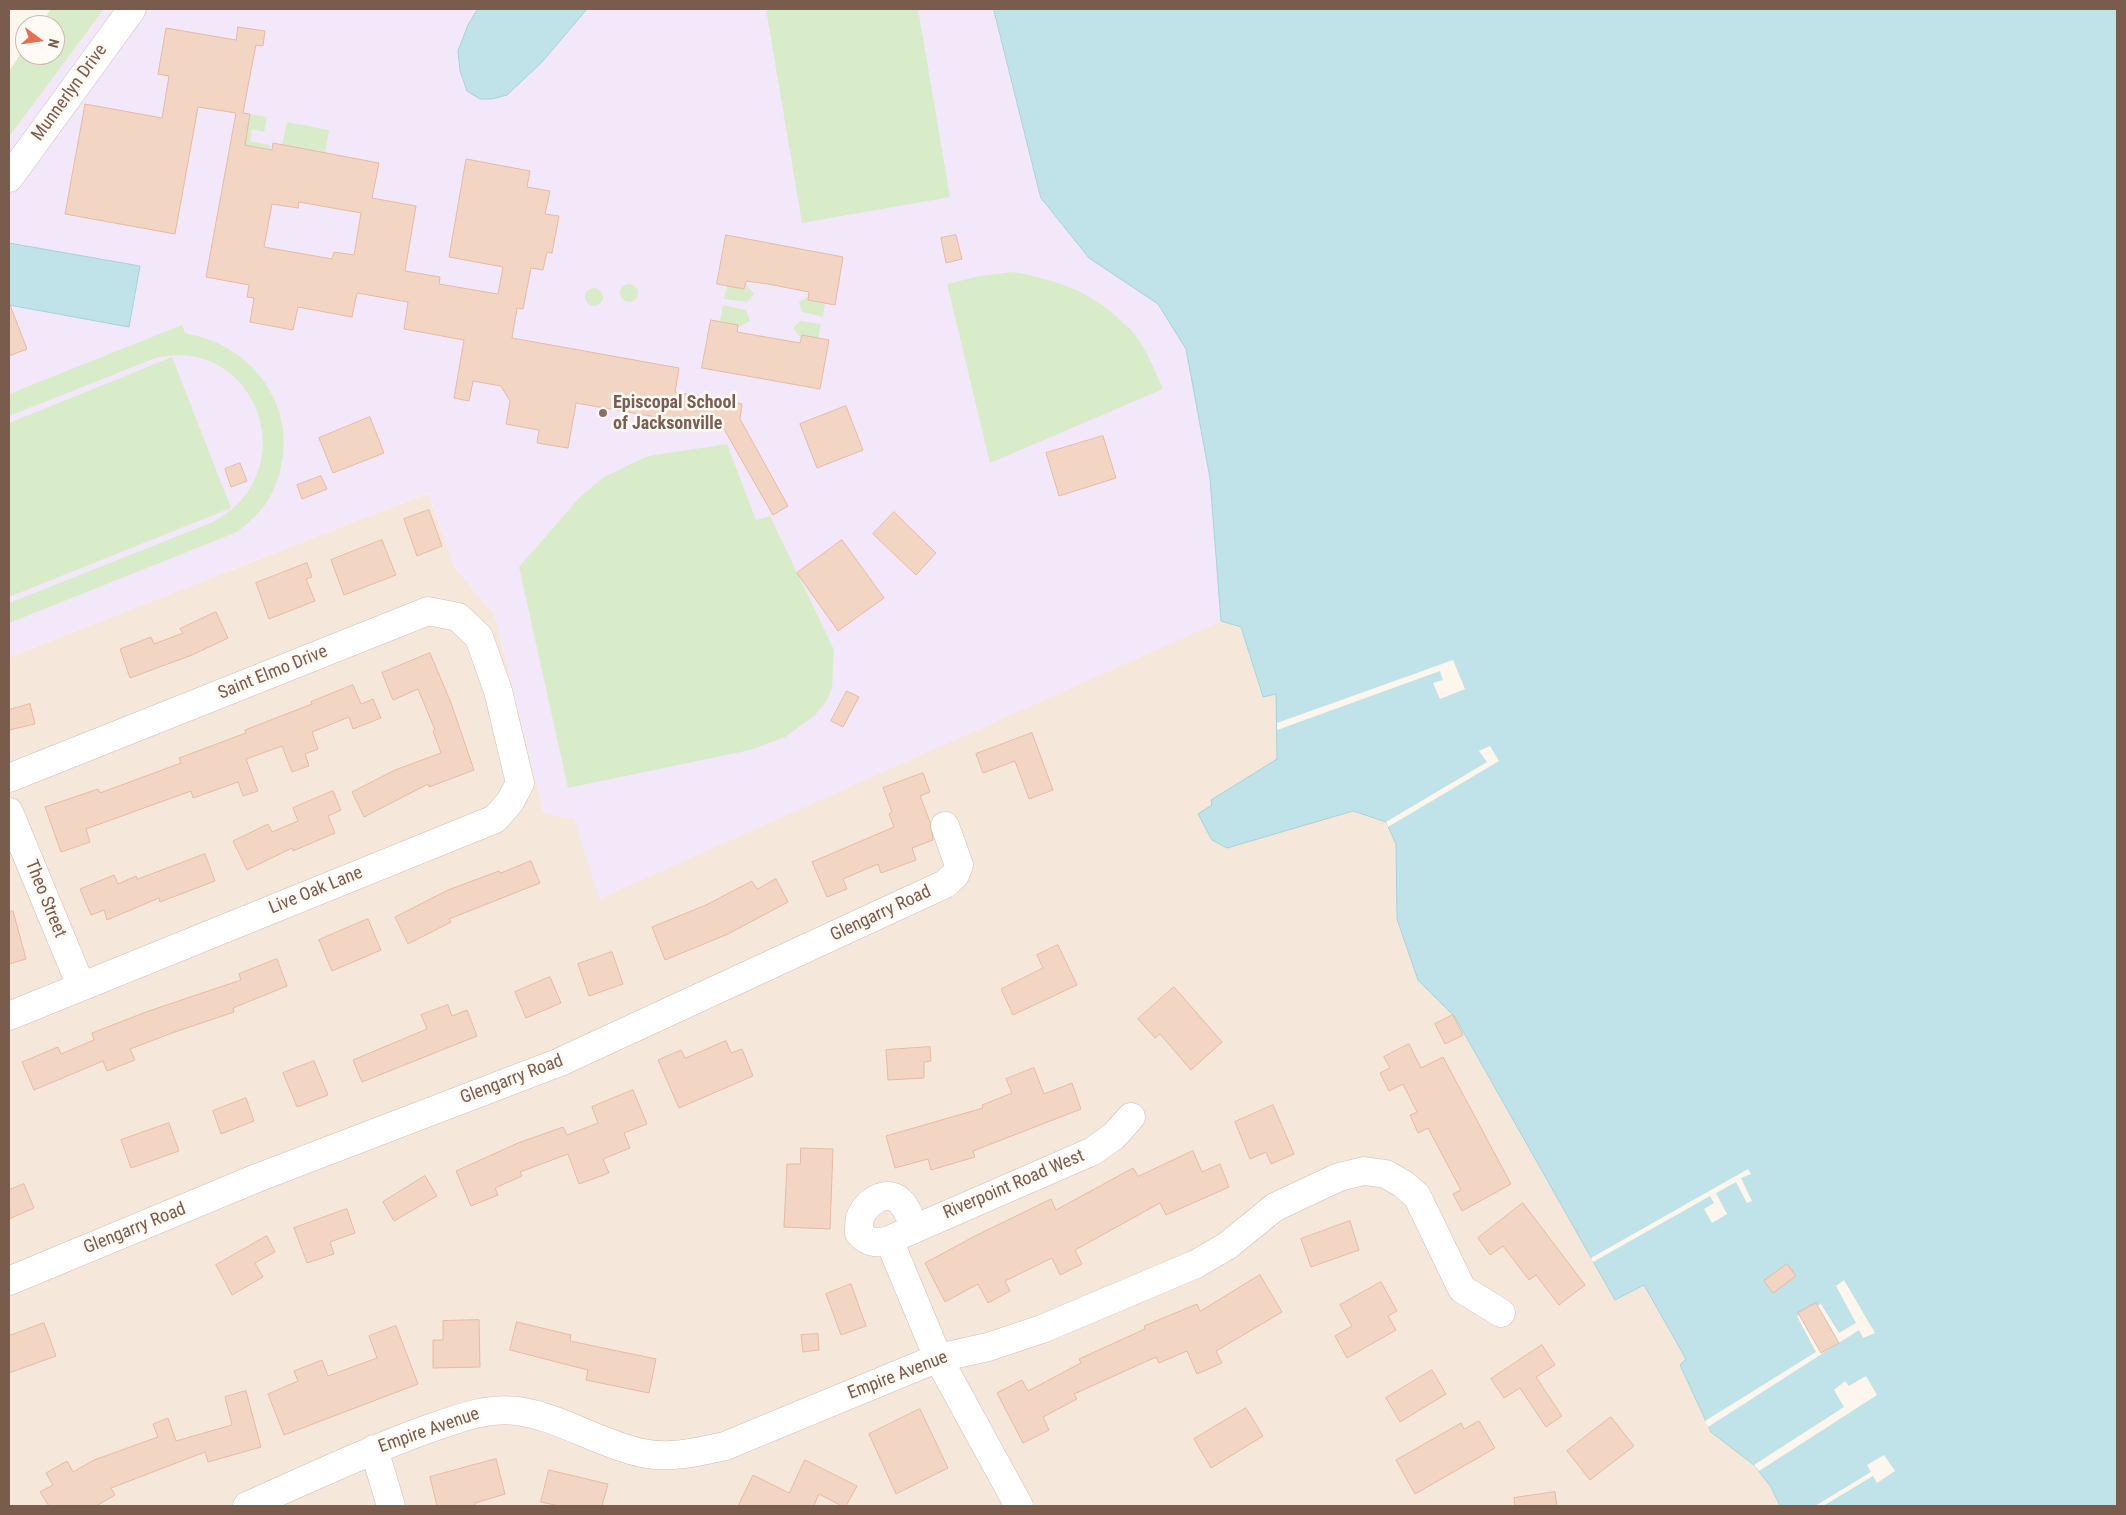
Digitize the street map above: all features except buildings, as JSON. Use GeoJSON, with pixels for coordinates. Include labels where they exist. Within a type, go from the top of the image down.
{"type":"FeatureCollection","features":[{"type":"Feature","properties":{"kind":"street","name":"Munnerlyn Drive"},"geometry":{"type":"LineString","coordinates":[[9,178],[132,9]]}},
{"type":"Feature","properties":{"kind":"street","name":"Saint Elmo Drive"},"geometry":{"type":"LineString","coordinates":[[9,778],[428,611],[458,617],[479,637],[498,691]]}},
{"type":"Feature","properties":{"kind":"street","name":"Live Oak Lane"},"geometry":{"type":"LineString","coordinates":[[9,1016],[495,819],[510,802],[520,783],[498,691]]}},
{"type":"Feature","properties":{"kind":"street","name":"Theo Street"},"geometry":{"type":"LineString","coordinates":[[9,812],[81,986]]}},
{"type":"Feature","properties":{"kind":"street","name":"Glengarry Road"},"geometry":{"type":"LineString","coordinates":[[9,1281],[257,1178],[560,1062],[945,884],[955,875],[959,865],[945,826]]}},
{"type":"Feature","properties":{"kind":"street","name":"Riverpoint Road West"},"geometry":{"type":"LineString","coordinates":[[889,1240],[1093,1151],[1114,1136],[1131,1117]]}},
{"type":"Feature","properties":{"kind":"street","name":"Empire Avenue"},"geometry":{"type":"LineString","coordinates":[[247,1506],[374,1449],[473,1413],[496,1410],[517,1411],[543,1416],[644,1454],[670,1455],[695,1453],[725,1446],[938,1358],[988,1347],[1042,1329],[1196,1264],[1226,1246],[1275,1207],[1339,1177],[1364,1171],[1386,1174],[1403,1184],[1416,1196],[1462,1289],[1501,1313]]}},
{"type":"Feature","properties":{"kind":"street"},"geometry":{"type":"LineString","coordinates":[[915,1228],[900,1200],[890,1196],[880,1197],[867,1204],[860,1218],[859,1233],[866,1240],[873,1243],[889,1240],[938,1358],[1019,1506]]}},
{"type":"Feature","properties":{"kind":"street"},"geometry":{"type":"LineString","coordinates":[[374,1449],[391,1506]]}},
{"type":"Feature","properties":{"kind":"shaded area","name":"Episcopal School of Jacksonville"},"geometry":{"type":"Polygon","coordinates":[[[104,9],[994,9],[1041,198],[1089,258],[1158,304],[1186,349],[1210,478],[1221,621],[599,899],[574,819],[544,813],[494,614],[454,566],[428,493],[9,657],[9,137],[62,65],[65,65],[65,62],[104,9]]]}},
{"type":"Feature","properties":{"kind":"shaded area"},"geometry":{"type":"Polygon","coordinates":[[[428,493],[454,566],[494,614],[544,813],[1221,621],[1241,627],[1262,697],[1276,694],[1277,759],[1211,800],[1312,822],[1353,811],[1386,822],[1396,844],[1397,919],[1418,980],[1455,1017],[1615,1300],[1644,1285],[1686,1359],[1680,1365],[1711,1432],[1754,1465],[1771,1487],[1780,1506],[9,1506],[9,657],[428,493]]]}},
{"type":"Feature","properties":{"kind":"green space"},"geometry":{"type":"Polygon","coordinates":[[[51,9],[104,9],[65,62],[65,15],[47,15],[51,9]]]}},
{"type":"Feature","properties":{"kind":"green space"},"geometry":{"type":"Polygon","coordinates":[[[766,9],[918,9],[950,197],[802,223],[766,9]]]}},
{"type":"Feature","properties":{"kind":"green space"},"geometry":{"type":"Polygon","coordinates":[[[15,62],[15,65],[62,65],[9,137],[9,71],[15,62]]]}},
{"type":"Feature","properties":{"kind":"green space"},"geometry":{"type":"Polygon","coordinates":[[[250,114],[267,117],[264,132],[252,129],[250,141],[270,145],[270,149],[249,145],[244,149],[250,114]]]}},
{"type":"Feature","properties":{"kind":"green space"},"geometry":{"type":"Polygon","coordinates":[[[287,122],[329,130],[325,154],[282,145],[287,122]]]}},
{"type":"Feature","properties":{"kind":"green space"},"geometry":{"type":"Polygon","coordinates":[[[1013,272],[1042,278],[1070,287],[1095,300],[1107,309],[1139,341],[1163,389],[990,463],[947,284],[980,276],[1013,272]]]}},
{"type":"Feature","properties":{"kind":"green space"},"geometry":{"type":"Polygon","coordinates":[[[745,283],[754,294],[747,302],[724,299],[727,286],[744,289],[745,283]]]}},
{"type":"Feature","properties":{"kind":"green space"},"geometry":{"type":"Polygon","coordinates":[[[625,284],[633,284],[638,289],[636,300],[625,302],[620,297],[620,289],[625,284]]]}},
{"type":"Feature","properties":{"kind":"green space"},"geometry":{"type":"Polygon","coordinates":[[[590,288],[598,288],[603,293],[601,304],[590,306],[585,301],[585,293],[590,288]]]}},
{"type":"Feature","properties":{"kind":"green space"},"geometry":{"type":"Polygon","coordinates":[[[808,297],[808,300],[825,303],[823,317],[802,312],[799,302],[808,297]]]}},
{"type":"Feature","properties":{"kind":"green space"},"geometry":{"type":"Polygon","coordinates":[[[723,305],[746,310],[750,321],[737,328],[738,325],[720,321],[723,305]]]}},
{"type":"Feature","properties":{"kind":"green space"},"geometry":{"type":"Polygon","coordinates":[[[800,321],[821,324],[818,339],[801,338],[793,328],[800,321]]]}},
{"type":"Feature","properties":{"kind":"green space"},"geometry":{"type":"Polygon","coordinates":[[[182,325],[185,333],[212,341],[236,353],[255,370],[270,391],[280,414],[284,439],[281,466],[269,499],[257,514],[237,532],[9,623],[9,603],[213,522],[242,499],[258,471],[263,441],[257,411],[242,385],[218,365],[189,356],[153,359],[9,416],[9,394],[182,325]]]}},
{"type":"Feature","properties":{"kind":"green space"},"geometry":{"type":"Polygon","coordinates":[[[172,357],[231,508],[9,597],[9,423],[172,357]]]}},
{"type":"Feature","properties":{"kind":"green space"},"geometry":{"type":"Polygon","coordinates":[[[727,444],[756,520],[770,516],[834,650],[832,688],[826,702],[814,716],[785,737],[750,750],[568,788],[519,567],[580,497],[604,477],[648,456],[727,444]]]}},
{"type":"Feature","properties":{"kind":"water"},"geometry":{"type":"Polygon","coordinates":[[[478,9],[587,9],[542,62],[507,95],[492,99],[480,99],[467,91],[460,71],[458,51],[468,25],[478,9]]]}},
{"type":"Feature","properties":{"kind":"water"},"geometry":{"type":"Polygon","coordinates":[[[994,9],[2117,9],[2117,1506],[1780,1506],[1771,1487],[1754,1465],[1711,1432],[1680,1365],[1686,1359],[1644,1285],[1615,1300],[1455,1017],[1418,980],[1397,919],[1396,844],[1386,822],[1353,811],[1227,848],[1212,840],[1198,814],[1212,805],[1211,800],[1277,759],[1276,694],[1263,697],[1241,627],[1221,621],[1210,478],[1186,349],[1158,304],[1089,258],[1041,198],[994,9]]]}},
{"type":"Feature","properties":{"kind":"water"},"geometry":{"type":"Polygon","coordinates":[[[9,243],[140,266],[129,327],[9,305],[9,243]]]}},
{"type":"Feature","properties":{"kind":"pier"},"geometry":{"type":"Polygon","coordinates":[[[1453,660],[1465,689],[1440,699],[1433,683],[1443,680],[1440,671],[1277,730],[1277,723],[1453,660]]]}},
{"type":"Feature","properties":{"kind":"pier"},"geometry":{"type":"Polygon","coordinates":[[[1490,746],[1499,761],[1388,827],[1386,822],[1487,762],[1479,751],[1490,746]]]}},
{"type":"Feature","properties":{"kind":"pier"},"geometry":{"type":"Polygon","coordinates":[[[1748,1169],[1751,1174],[1741,1178],[1752,1201],[1747,1203],[1736,1182],[1716,1193],[1727,1214],[1712,1223],[1704,1209],[1714,1203],[1710,1196],[1593,1262],[1591,1258],[1748,1169]]]}},
{"type":"Feature","properties":{"kind":"pier"},"geometry":{"type":"Polygon","coordinates":[[[1844,1280],[1875,1333],[1863,1338],[1859,1330],[1708,1427],[1705,1421],[1816,1352],[1797,1316],[1821,1304],[1839,1333],[1856,1323],[1836,1286],[1844,1280]]]}},
{"type":"Feature","properties":{"kind":"pier"},"geometry":{"type":"Polygon","coordinates":[[[1866,1376],[1877,1395],[1759,1471],[1754,1465],[1844,1407],[1834,1390],[1845,1381],[1849,1386],[1866,1376]]]}},
{"type":"Feature","properties":{"kind":"pier"},"geometry":{"type":"Polygon","coordinates":[[[1884,1455],[1895,1471],[1877,1483],[1873,1476],[1823,1506],[1815,1506],[1871,1472],[1867,1465],[1884,1455]]]}},
{"type":"Feature","properties":{"kind":"place","name":"Episcopal School of Jacksonville"},"geometry":{"type":"Point","coordinates":[603,413]}}]}
